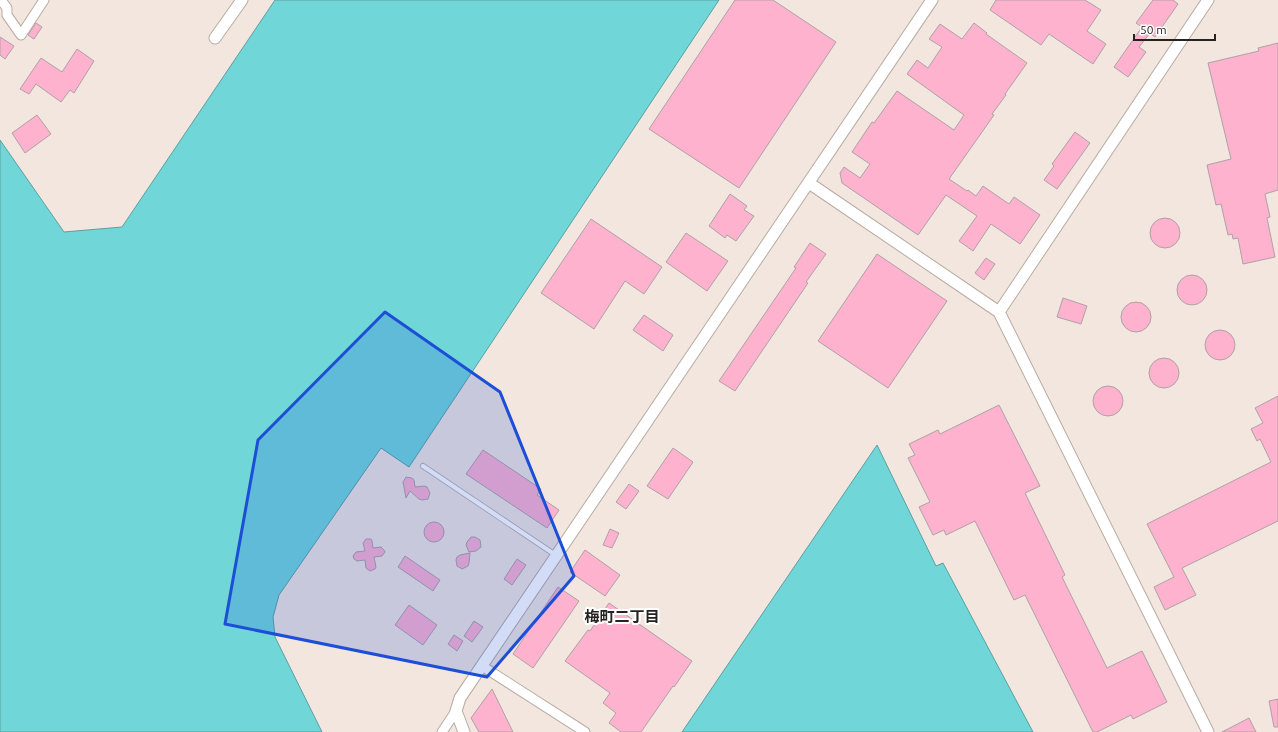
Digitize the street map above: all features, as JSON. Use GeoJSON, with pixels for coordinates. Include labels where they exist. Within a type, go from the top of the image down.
{"type":"FeatureCollection","features":[{"type":"Feature","properties":{"kind":"street"},"geometry":{"type":"LineString","coordinates":[[2,0],[7,8],[7,16],[21,35],[44,0]]}},
{"type":"Feature","properties":{"kind":"street"},"geometry":{"type":"LineString","coordinates":[[215,38],[242,0]]}},
{"type":"Feature","properties":{"kind":"street"},"geometry":{"type":"LineString","coordinates":[[442,732],[456,711],[460,698],[932,0]]}},
{"type":"Feature","properties":{"kind":"street"},"geometry":{"type":"LineString","coordinates":[[999,312],[1208,0]]}},
{"type":"Feature","properties":{"kind":"street"},"geometry":{"type":"LineString","coordinates":[[809,183],[999,312],[1208,732]]}},
{"type":"Feature","properties":{"kind":"street"},"geometry":{"type":"LineString","coordinates":[[482,666],[585,732]]}},
{"type":"Feature","properties":{"kind":"street"},"geometry":{"type":"LineString","coordinates":[[456,711],[464,732]]}},
{"type":"Feature","properties":{"kind":"lane"},"geometry":{"type":"LineString","coordinates":[[423,466],[557,556]]}},
{"type":"Feature","properties":{"kind":"highlighted area"},"geometry":{"type":"Polygon","coordinates":[[[385,312],[500,392],[574,576],[487,677],[225,624],[258,440],[385,312]]]}},
{"type":"Feature","properties":{"kind":"water"},"geometry":{"type":"Polygon","coordinates":[[[275,0],[719,0],[409,467],[381,448],[279,595],[273,617],[275,637],[322,732],[0,732],[0,140],[64,232],[122,227],[275,0]]]}},
{"type":"Feature","properties":{"kind":"water"},"geometry":{"type":"Polygon","coordinates":[[[877,445],[936,566],[943,563],[1033,732],[682,732],[877,445]]]}},
{"type":"Feature","properties":{"kind":"building"},"geometry":{"type":"Polygon","coordinates":[[[735,0],[773,0],[836,42],[739,188],[649,129],[735,0]]]}},
{"type":"Feature","properties":{"kind":"building"},"geometry":{"type":"Polygon","coordinates":[[[996,0],[1085,0],[1101,10],[1087,31],[1106,44],[1093,64],[1049,34],[1041,45],[990,10],[996,0]]]}},
{"type":"Feature","properties":{"kind":"building"},"geometry":{"type":"Polygon","coordinates":[[[1153,0],[1173,0],[1178,4],[1155,37],[1150,33],[1139,47],[1146,52],[1128,77],[1114,67],[1142,27],[1136,23],[1153,0]]]}},
{"type":"Feature","properties":{"kind":"building"},"geometry":{"type":"Polygon","coordinates":[[[36,23],[42,27],[34,39],[28,35],[36,23]]]}},
{"type":"Feature","properties":{"kind":"building"},"geometry":{"type":"Polygon","coordinates":[[[974,23],[987,33],[986,34],[1027,63],[992,114],[994,115],[949,179],[976,196],[983,186],[1009,204],[1014,197],[1040,215],[1020,244],[991,224],[973,251],[959,241],[977,216],[946,195],[918,235],[842,183],[840,173],[844,167],[860,178],[870,164],[852,152],[872,122],[874,123],[897,91],[954,130],[964,115],[907,74],[917,60],[928,68],[942,47],[929,39],[940,24],[962,39],[974,23]]]}},
{"type":"Feature","properties":{"kind":"building"},"geometry":{"type":"Polygon","coordinates":[[[0,37],[14,46],[5,59],[0,55],[0,37]]]}},
{"type":"Feature","properties":{"kind":"building"},"geometry":{"type":"Polygon","coordinates":[[[1278,43],[1278,190],[1265,194],[1270,217],[1267,218],[1275,257],[1243,264],[1238,238],[1233,239],[1232,234],[1228,235],[1221,204],[1216,205],[1207,165],[1231,159],[1208,63],[1259,51],[1258,48],[1278,43]]]}},
{"type":"Feature","properties":{"kind":"building"},"geometry":{"type":"Polygon","coordinates":[[[77,49],[94,61],[74,93],[70,90],[61,102],[36,84],[29,94],[20,89],[41,58],[62,72],[77,49]]]}},
{"type":"Feature","properties":{"kind":"building"},"geometry":{"type":"Polygon","coordinates":[[[37,115],[51,134],[25,153],[12,133],[37,115]]]}},
{"type":"Feature","properties":{"kind":"building"},"geometry":{"type":"Polygon","coordinates":[[[1075,132],[1090,143],[1057,189],[1044,180],[1054,166],[1052,164],[1075,132]]]}},
{"type":"Feature","properties":{"kind":"building"},"geometry":{"type":"Polygon","coordinates":[[[730,194],[747,206],[744,210],[754,216],[736,241],[727,235],[725,238],[709,226],[730,194]]]}},
{"type":"Feature","properties":{"kind":"building"},"geometry":{"type":"Polygon","coordinates":[[[1165,218],[1176,222],[1180,233],[1176,244],[1165,248],[1154,244],[1150,233],[1154,222],[1165,218]]]}},
{"type":"Feature","properties":{"kind":"building"},"geometry":{"type":"Polygon","coordinates":[[[591,219],[662,267],[644,294],[625,281],[594,329],[541,293],[591,219]]]}},
{"type":"Feature","properties":{"kind":"building"},"geometry":{"type":"Polygon","coordinates":[[[686,233],[728,261],[707,291],[666,262],[686,233]]]}},
{"type":"Feature","properties":{"kind":"building"},"geometry":{"type":"Polygon","coordinates":[[[810,243],[826,254],[735,391],[719,381],[796,268],[794,267],[810,243]]]}},
{"type":"Feature","properties":{"kind":"building"},"geometry":{"type":"Polygon","coordinates":[[[877,254],[947,301],[888,388],[818,341],[877,254]]]}},
{"type":"Feature","properties":{"kind":"building"},"geometry":{"type":"Polygon","coordinates":[[[986,258],[995,264],[984,280],[975,273],[986,258]]]}},
{"type":"Feature","properties":{"kind":"building"},"geometry":{"type":"Polygon","coordinates":[[[1192,275],[1203,279],[1207,290],[1203,301],[1192,305],[1181,301],[1177,290],[1181,279],[1192,275]]]}},
{"type":"Feature","properties":{"kind":"building"},"geometry":{"type":"Polygon","coordinates":[[[1063,298],[1087,306],[1081,324],[1057,317],[1063,298]]]}},
{"type":"Feature","properties":{"kind":"building"},"geometry":{"type":"Polygon","coordinates":[[[1136,302],[1147,306],[1151,317],[1147,328],[1136,332],[1125,328],[1121,317],[1125,306],[1136,302]]]}},
{"type":"Feature","properties":{"kind":"building"},"geometry":{"type":"Polygon","coordinates":[[[644,315],[673,335],[663,351],[633,330],[644,315]]]}},
{"type":"Feature","properties":{"kind":"building"},"geometry":{"type":"Polygon","coordinates":[[[1220,330],[1231,334],[1235,345],[1231,356],[1220,360],[1209,356],[1205,345],[1209,334],[1220,330]]]}},
{"type":"Feature","properties":{"kind":"building"},"geometry":{"type":"Polygon","coordinates":[[[1164,358],[1175,362],[1179,373],[1175,384],[1164,388],[1153,384],[1149,373],[1153,362],[1164,358]]]}},
{"type":"Feature","properties":{"kind":"building"},"geometry":{"type":"Polygon","coordinates":[[[1108,386],[1119,390],[1123,401],[1119,412],[1108,416],[1097,412],[1093,401],[1097,390],[1108,386]]]}},
{"type":"Feature","properties":{"kind":"building"},"geometry":{"type":"Polygon","coordinates":[[[1278,396],[1278,521],[1182,568],[1196,595],[1165,610],[1154,587],[1174,577],[1147,524],[1271,462],[1260,439],[1257,441],[1251,429],[1263,423],[1255,408],[1278,396]]]}},
{"type":"Feature","properties":{"kind":"building"},"geometry":{"type":"Polygon","coordinates":[[[999,405],[1040,486],[1025,493],[1065,575],[1062,577],[1107,668],[1142,651],[1167,702],[1133,719],[1131,715],[1097,732],[1093,732],[1025,595],[1014,600],[975,521],[946,535],[944,530],[933,535],[919,507],[930,502],[908,458],[915,455],[909,444],[938,430],[940,434],[999,405]]]}},
{"type":"Feature","properties":{"kind":"building"},"geometry":{"type":"Polygon","coordinates":[[[673,448],[693,462],[668,499],[647,486],[673,448]]]}},
{"type":"Feature","properties":{"kind":"building"},"geometry":{"type":"Polygon","coordinates":[[[483,450],[541,489],[537,495],[559,510],[547,528],[466,474],[483,450]]]}},
{"type":"Feature","properties":{"kind":"building"},"geometry":{"type":"Polygon","coordinates":[[[406,477],[414,480],[415,487],[427,487],[430,493],[428,499],[419,499],[410,491],[406,498],[403,482],[406,477]]]}},
{"type":"Feature","properties":{"kind":"building"},"geometry":{"type":"Polygon","coordinates":[[[629,484],[639,491],[626,509],[616,502],[629,484]]]}},
{"type":"Feature","properties":{"kind":"building"},"geometry":{"type":"Polygon","coordinates":[[[434,522],[441,525],[444,532],[441,539],[434,542],[427,539],[424,532],[427,525],[434,522]]]}},
{"type":"Feature","properties":{"kind":"building"},"geometry":{"type":"Polygon","coordinates":[[[610,529],[619,533],[612,548],[603,545],[610,529]]]}},
{"type":"Feature","properties":{"kind":"building"},"geometry":{"type":"Polygon","coordinates":[[[471,537],[475,537],[480,540],[481,547],[476,551],[469,552],[466,545],[471,537]]]}},
{"type":"Feature","properties":{"kind":"building"},"geometry":{"type":"Polygon","coordinates":[[[366,539],[371,539],[373,548],[381,547],[385,552],[382,556],[374,557],[376,567],[370,571],[366,568],[365,560],[357,561],[353,556],[356,552],[365,551],[363,543],[366,539]]]}},
{"type":"Feature","properties":{"kind":"building"},"geometry":{"type":"Polygon","coordinates":[[[585,550],[620,575],[605,596],[570,572],[585,550]]]}},
{"type":"Feature","properties":{"kind":"building"},"geometry":{"type":"Polygon","coordinates":[[[470,553],[468,566],[462,569],[457,566],[457,557],[470,553]]]}},
{"type":"Feature","properties":{"kind":"building"},"geometry":{"type":"Polygon","coordinates":[[[405,556],[440,580],[433,591],[398,567],[405,556]]]}},
{"type":"Feature","properties":{"kind":"building"},"geometry":{"type":"Polygon","coordinates":[[[517,559],[526,565],[512,585],[504,579],[517,559]]]}},
{"type":"Feature","properties":{"kind":"building"},"geometry":{"type":"Polygon","coordinates":[[[558,587],[579,601],[533,668],[513,654],[558,587]]]}},
{"type":"Feature","properties":{"kind":"building"},"geometry":{"type":"Polygon","coordinates":[[[609,603],[692,661],[641,732],[621,732],[609,723],[616,713],[603,703],[610,693],[565,661],[588,630],[590,631],[609,603]]]}},
{"type":"Feature","properties":{"kind":"building"},"geometry":{"type":"Polygon","coordinates":[[[409,605],[437,625],[423,645],[395,625],[409,605]]]}},
{"type":"Feature","properties":{"kind":"building"},"geometry":{"type":"Polygon","coordinates":[[[474,621],[483,627],[472,642],[464,636],[474,621]]]}},
{"type":"Feature","properties":{"kind":"building"},"geometry":{"type":"Polygon","coordinates":[[[454,635],[463,641],[457,651],[448,644],[454,635]]]}},
{"type":"Feature","properties":{"kind":"building"},"geometry":{"type":"Polygon","coordinates":[[[492,689],[513,732],[479,732],[471,718],[492,689]]]}},
{"type":"Feature","properties":{"kind":"building"},"geometry":{"type":"Polygon","coordinates":[[[1278,699],[1278,727],[1274,727],[1269,701],[1278,699]]]}},
{"type":"Feature","properties":{"kind":"building"},"geometry":{"type":"Polygon","coordinates":[[[1249,718],[1256,732],[1222,732],[1249,718]]]}},
{"type":"Feature","properties":{"kind":"district","name":"梅町二丁目"},"geometry":{"type":"Point","coordinates":[622,616]}}]}
